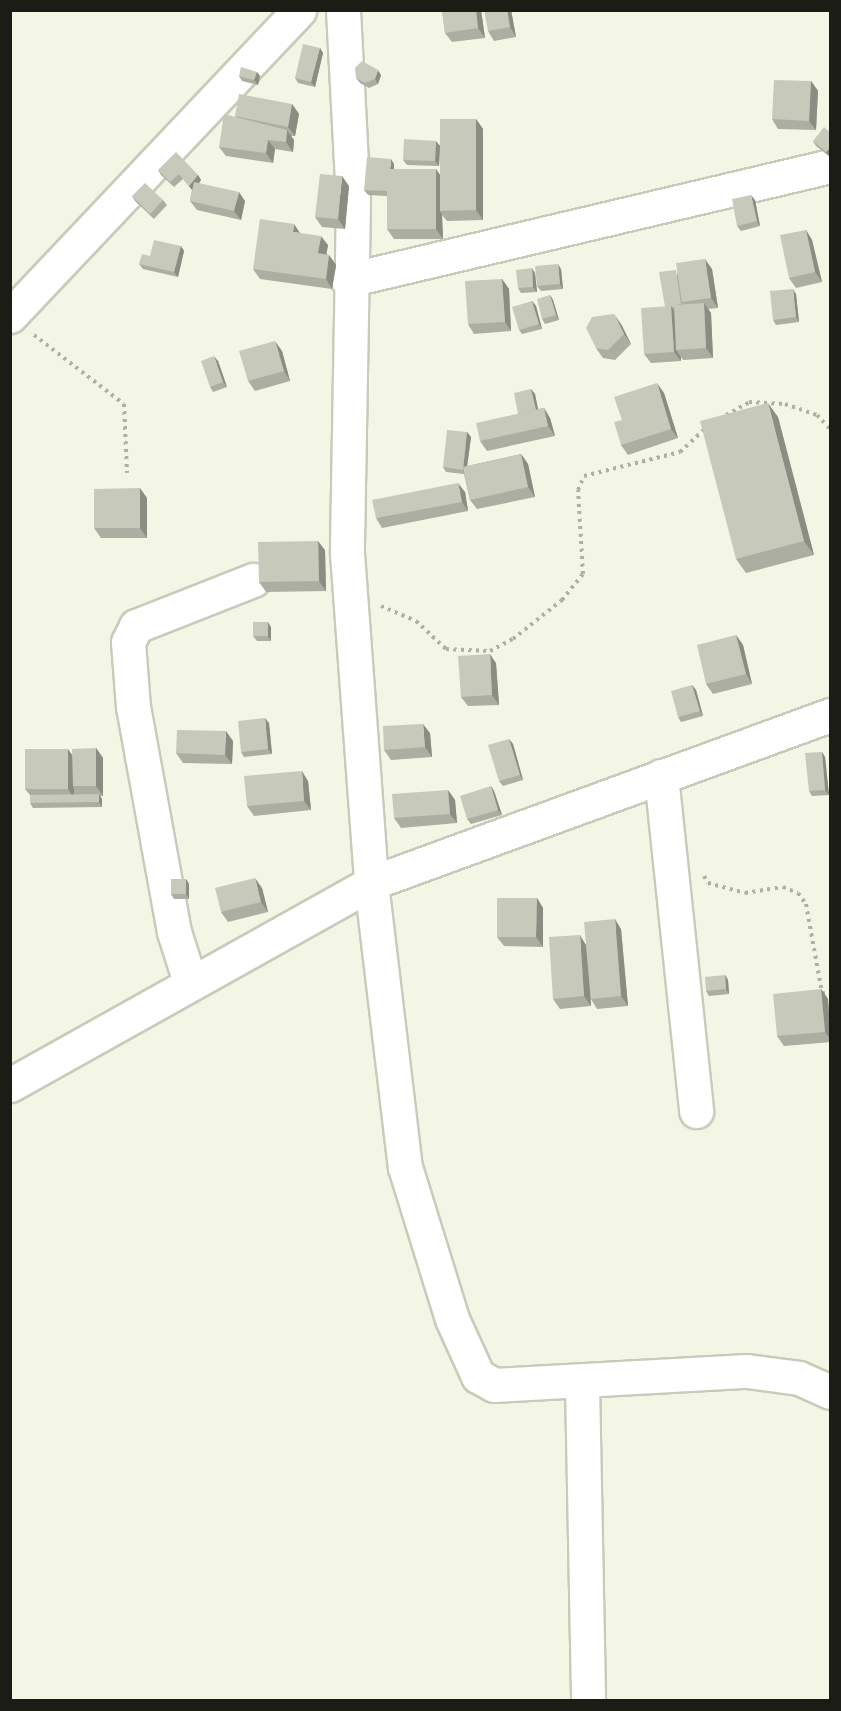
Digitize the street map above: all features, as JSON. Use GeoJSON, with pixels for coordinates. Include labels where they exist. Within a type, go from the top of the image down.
{"type":"FeatureCollection","features":[{"type":"Feature","properties":{"kind":"street"},"geometry":{"type":"LineString","coordinates":[[11,315],[299,10]]}},
{"type":"Feature","properties":{"kind":"street"},"geometry":{"type":"LineString","coordinates":[[343,10],[352,201],[348,280],[350,594],[371,883],[405,1167],[452,1319],[478,1376],[494,1385],[582,1383],[747,1371],[799,1378],[831,1392]]}},
{"type":"Feature","properties":{"kind":"street"},"geometry":{"type":"LineString","coordinates":[[348,280],[831,166]]}},
{"type":"Feature","properties":{"kind":"street"},"geometry":{"type":"LineString","coordinates":[[190,982],[174,932],[133,707],[128,642],[136,626],[253,580]]}},
{"type":"Feature","properties":{"kind":"street"},"geometry":{"type":"LineString","coordinates":[[10,1085],[190,982],[371,883],[831,715]]}},
{"type":"Feature","properties":{"kind":"street"},"geometry":{"type":"LineString","coordinates":[[661,776],[696,1111]]}},
{"type":"Feature","properties":{"kind":"street"},"geometry":{"type":"LineString","coordinates":[[582,1383],[588,1701]]}},
{"type":"Feature","properties":{"kind":"path"},"geometry":{"type":"LineString","coordinates":[[11,315],[124,404],[128,473]]}},
{"type":"Feature","properties":{"kind":"path"},"geometry":{"type":"LineString","coordinates":[[719,419],[748,402],[785,404],[817,415],[831,429]]}},
{"type":"Feature","properties":{"kind":"path"},"geometry":{"type":"LineString","coordinates":[[350,594],[416,621],[446,650],[490,651],[562,600],[583,574],[578,490],[584,476],[680,452],[710,425]]}},
{"type":"Feature","properties":{"kind":"path"},"geometry":{"type":"LineString","coordinates":[[669,850],[692,860],[708,882],[745,893],[783,887],[798,893],[806,904],[822,993],[831,994]]}},
{"type":"Feature","properties":{"kind":"building"},"geometry":{"type":"Polygon","coordinates":[[[442,10],[476,10],[478,28],[445,33],[442,10]]]}},
{"type":"Feature","properties":{"kind":"building"},"geometry":{"type":"Polygon","coordinates":[[[484,10],[507,10],[510,27],[488,31],[484,10]]]}},
{"type":"Feature","properties":{"kind":"building"},"geometry":{"type":"Polygon","coordinates":[[[303,44],[320,48],[311,82],[295,78],[303,44]]]}},
{"type":"Feature","properties":{"kind":"building"},"geometry":{"type":"Polygon","coordinates":[[[362,61],[378,70],[375,79],[365,83],[356,78],[355,68],[362,61]]]}},
{"type":"Feature","properties":{"kind":"building"},"geometry":{"type":"Polygon","coordinates":[[[241,67],[257,72],[254,80],[239,76],[241,67]]]}},
{"type":"Feature","properties":{"kind":"building"},"geometry":{"type":"Polygon","coordinates":[[[774,80],[811,81],[809,121],[772,119],[774,80]]]}},
{"type":"Feature","properties":{"kind":"building"},"geometry":{"type":"Polygon","coordinates":[[[239,94],[292,104],[288,127],[235,116],[239,94]]]}},
{"type":"Feature","properties":{"kind":"building"},"geometry":{"type":"Polygon","coordinates":[[[224,114],[287,130],[286,142],[268,140],[266,153],[219,147],[224,114]]]}},
{"type":"Feature","properties":{"kind":"building"},"geometry":{"type":"Polygon","coordinates":[[[440,119],[476,119],[476,210],[440,211],[440,119]]]}},
{"type":"Feature","properties":{"kind":"building"},"geometry":{"type":"Polygon","coordinates":[[[824,127],[831,133],[831,147],[826,152],[813,141],[824,127]]]}},
{"type":"Feature","properties":{"kind":"building"},"geometry":{"type":"Polygon","coordinates":[[[404,139],[436,141],[435,161],[403,160],[404,139]]]}},
{"type":"Feature","properties":{"kind":"building"},"geometry":{"type":"Polygon","coordinates":[[[176,152],[198,175],[189,186],[179,174],[170,182],[158,170],[176,152]]]}},
{"type":"Feature","properties":{"kind":"building"},"geometry":{"type":"Polygon","coordinates":[[[367,157],[391,159],[390,169],[387,169],[387,191],[364,190],[367,157]]]}},
{"type":"Feature","properties":{"kind":"building"},"geometry":{"type":"Polygon","coordinates":[[[387,169],[436,169],[436,229],[387,229],[387,169]]]}},
{"type":"Feature","properties":{"kind":"building"},"geometry":{"type":"Polygon","coordinates":[[[320,174],[342,176],[338,219],[315,217],[320,174]]]}},
{"type":"Feature","properties":{"kind":"building"},"geometry":{"type":"Polygon","coordinates":[[[194,182],[239,192],[234,211],[190,201],[194,182]]]}},
{"type":"Feature","properties":{"kind":"building"},"geometry":{"type":"Polygon","coordinates":[[[145,183],[163,200],[150,214],[132,196],[145,183]]]}},
{"type":"Feature","properties":{"kind":"building"},"geometry":{"type":"Polygon","coordinates":[[[751,195],[757,221],[737,226],[732,199],[751,195]]]}},
{"type":"Feature","properties":{"kind":"building"},"geometry":{"type":"Polygon","coordinates":[[[260,219],[294,224],[293,232],[321,236],[318,253],[329,255],[326,279],[253,269],[260,219]]]}},
{"type":"Feature","properties":{"kind":"building"},"geometry":{"type":"Polygon","coordinates":[[[806,230],[815,272],[789,278],[780,235],[806,230]]]}},
{"type":"Feature","properties":{"kind":"building"},"geometry":{"type":"Polygon","coordinates":[[[154,240],[181,246],[174,272],[139,264],[142,254],[150,256],[154,240]]]}},
{"type":"Feature","properties":{"kind":"building"},"geometry":{"type":"Polygon","coordinates":[[[705,259],[711,298],[682,302],[676,263],[705,259]]]}},
{"type":"Feature","properties":{"kind":"building"},"geometry":{"type":"Polygon","coordinates":[[[558,264],[560,284],[537,286],[535,266],[558,264]]]}},
{"type":"Feature","properties":{"kind":"building"},"geometry":{"type":"Polygon","coordinates":[[[532,268],[533,287],[518,288],[516,270],[532,268]]]}},
{"type":"Feature","properties":{"kind":"building"},"geometry":{"type":"Polygon","coordinates":[[[676,270],[681,304],[674,305],[674,308],[665,307],[659,272],[676,270]]]}},
{"type":"Feature","properties":{"kind":"building"},"geometry":{"type":"Polygon","coordinates":[[[502,279],[505,322],[468,324],[465,281],[502,279]]]}},
{"type":"Feature","properties":{"kind":"building"},"geometry":{"type":"Polygon","coordinates":[[[793,289],[796,317],[773,320],[770,291],[793,289]]]}},
{"type":"Feature","properties":{"kind":"building"},"geometry":{"type":"Polygon","coordinates":[[[550,295],[556,315],[542,319],[537,299],[550,295]]]}},
{"type":"Feature","properties":{"kind":"building"},"geometry":{"type":"Polygon","coordinates":[[[532,301],[539,324],[519,330],[512,307],[532,301]]]}},
{"type":"Feature","properties":{"kind":"building"},"geometry":{"type":"Polygon","coordinates":[[[704,303],[706,348],[676,350],[674,305],[704,303]]]}},
{"type":"Feature","properties":{"kind":"building"},"geometry":{"type":"Polygon","coordinates":[[[671,306],[674,352],[644,354],[641,308],[671,306]]]}},
{"type":"Feature","properties":{"kind":"building"},"geometry":{"type":"Polygon","coordinates":[[[614,314],[624,334],[608,350],[596,348],[586,328],[592,317],[614,314]]]}},
{"type":"Feature","properties":{"kind":"building"},"geometry":{"type":"Polygon","coordinates":[[[275,341],[284,371],[248,381],[239,351],[275,341]]]}},
{"type":"Feature","properties":{"kind":"building"},"geometry":{"type":"Polygon","coordinates":[[[214,356],[223,382],[210,387],[201,361],[214,356]]]}},
{"type":"Feature","properties":{"kind":"building"},"geometry":{"type":"Polygon","coordinates":[[[657,383],[671,429],[621,445],[614,422],[622,420],[614,397],[657,383]]]}},
{"type":"Feature","properties":{"kind":"building"},"geometry":{"type":"Polygon","coordinates":[[[531,389],[536,410],[518,414],[514,393],[531,389]]]}},
{"type":"Feature","properties":{"kind":"building"},"geometry":{"type":"Polygon","coordinates":[[[768,403],[804,541],[736,559],[700,421],[768,403]]]}},
{"type":"Feature","properties":{"kind":"building"},"geometry":{"type":"Polygon","coordinates":[[[544,408],[548,426],[480,441],[476,423],[544,408]]]}},
{"type":"Feature","properties":{"kind":"building"},"geometry":{"type":"Polygon","coordinates":[[[447,430],[467,432],[463,470],[443,467],[447,430]]]}},
{"type":"Feature","properties":{"kind":"building"},"geometry":{"type":"Polygon","coordinates":[[[521,454],[528,487],[470,500],[463,467],[521,454]]]}},
{"type":"Feature","properties":{"kind":"building"},"geometry":{"type":"Polygon","coordinates":[[[458,483],[462,502],[376,518],[372,500],[458,483]]]}},
{"type":"Feature","properties":{"kind":"building"},"geometry":{"type":"Polygon","coordinates":[[[140,488],[140,528],[94,528],[94,489],[140,488]]]}},
{"type":"Feature","properties":{"kind":"building"},"geometry":{"type":"Polygon","coordinates":[[[318,541],[319,581],[259,582],[258,542],[318,541]]]}},
{"type":"Feature","properties":{"kind":"building"},"geometry":{"type":"Polygon","coordinates":[[[253,622],[268,622],[268,636],[253,636],[253,622]]]}},
{"type":"Feature","properties":{"kind":"building"},"geometry":{"type":"Polygon","coordinates":[[[736,635],[746,674],[706,684],[697,645],[736,635]]]}},
{"type":"Feature","properties":{"kind":"building"},"geometry":{"type":"Polygon","coordinates":[[[490,654],[492,695],[461,697],[458,656],[490,654]]]}},
{"type":"Feature","properties":{"kind":"building"},"geometry":{"type":"Polygon","coordinates":[[[692,685],[700,711],[678,717],[671,691],[692,685]]]}},
{"type":"Feature","properties":{"kind":"building"},"geometry":{"type":"Polygon","coordinates":[[[265,718],[268,749],[241,752],[238,721],[265,718]]]}},
{"type":"Feature","properties":{"kind":"building"},"geometry":{"type":"Polygon","coordinates":[[[423,724],[425,747],[384,750],[383,726],[423,724]]]}},
{"type":"Feature","properties":{"kind":"building"},"geometry":{"type":"Polygon","coordinates":[[[177,730],[226,731],[225,755],[176,753],[177,730]]]}},
{"type":"Feature","properties":{"kind":"building"},"geometry":{"type":"Polygon","coordinates":[[[509,739],[520,775],[499,781],[488,745],[509,739]]]}},
{"type":"Feature","properties":{"kind":"building"},"geometry":{"type":"Polygon","coordinates":[[[96,748],[96,786],[73,786],[72,749],[96,748]]]}},
{"type":"Feature","properties":{"kind":"building"},"geometry":{"type":"Polygon","coordinates":[[[25,749],[68,749],[68,789],[25,789],[25,749]]]}},
{"type":"Feature","properties":{"kind":"building"},"geometry":{"type":"Polygon","coordinates":[[[822,752],[825,790],[809,791],[805,753],[822,752]]]}},
{"type":"Feature","properties":{"kind":"building"},"geometry":{"type":"Polygon","coordinates":[[[302,771],[304,801],[247,806],[244,776],[302,771]]]}},
{"type":"Feature","properties":{"kind":"building"},"geometry":{"type":"Polygon","coordinates":[[[491,786],[498,810],[467,819],[460,796],[491,786]]]}},
{"type":"Feature","properties":{"kind":"building"},"geometry":{"type":"Polygon","coordinates":[[[448,790],[450,814],[394,818],[392,794],[448,790]]]}},
{"type":"Feature","properties":{"kind":"building"},"geometry":{"type":"Polygon","coordinates":[[[99,794],[99,802],[30,803],[30,795],[99,794]]]}},
{"type":"Feature","properties":{"kind":"building"},"geometry":{"type":"Polygon","coordinates":[[[255,878],[261,902],[221,912],[215,888],[255,878]]]}},
{"type":"Feature","properties":{"kind":"building"},"geometry":{"type":"Polygon","coordinates":[[[171,879],[186,879],[186,894],[171,894],[171,879]]]}},
{"type":"Feature","properties":{"kind":"building"},"geometry":{"type":"Polygon","coordinates":[[[497,898],[537,898],[536,937],[497,937],[497,898]]]}},
{"type":"Feature","properties":{"kind":"building"},"geometry":{"type":"Polygon","coordinates":[[[615,919],[621,996],[591,999],[584,922],[615,919]]]}},
{"type":"Feature","properties":{"kind":"building"},"geometry":{"type":"Polygon","coordinates":[[[580,935],[584,996],[553,999],[549,937],[580,935]]]}},
{"type":"Feature","properties":{"kind":"building"},"geometry":{"type":"Polygon","coordinates":[[[725,975],[726,989],[706,991],[705,977],[725,975]]]}},
{"type":"Feature","properties":{"kind":"building"},"geometry":{"type":"Polygon","coordinates":[[[821,989],[825,1032],[777,1036],[773,994],[821,989]]]}}]}
